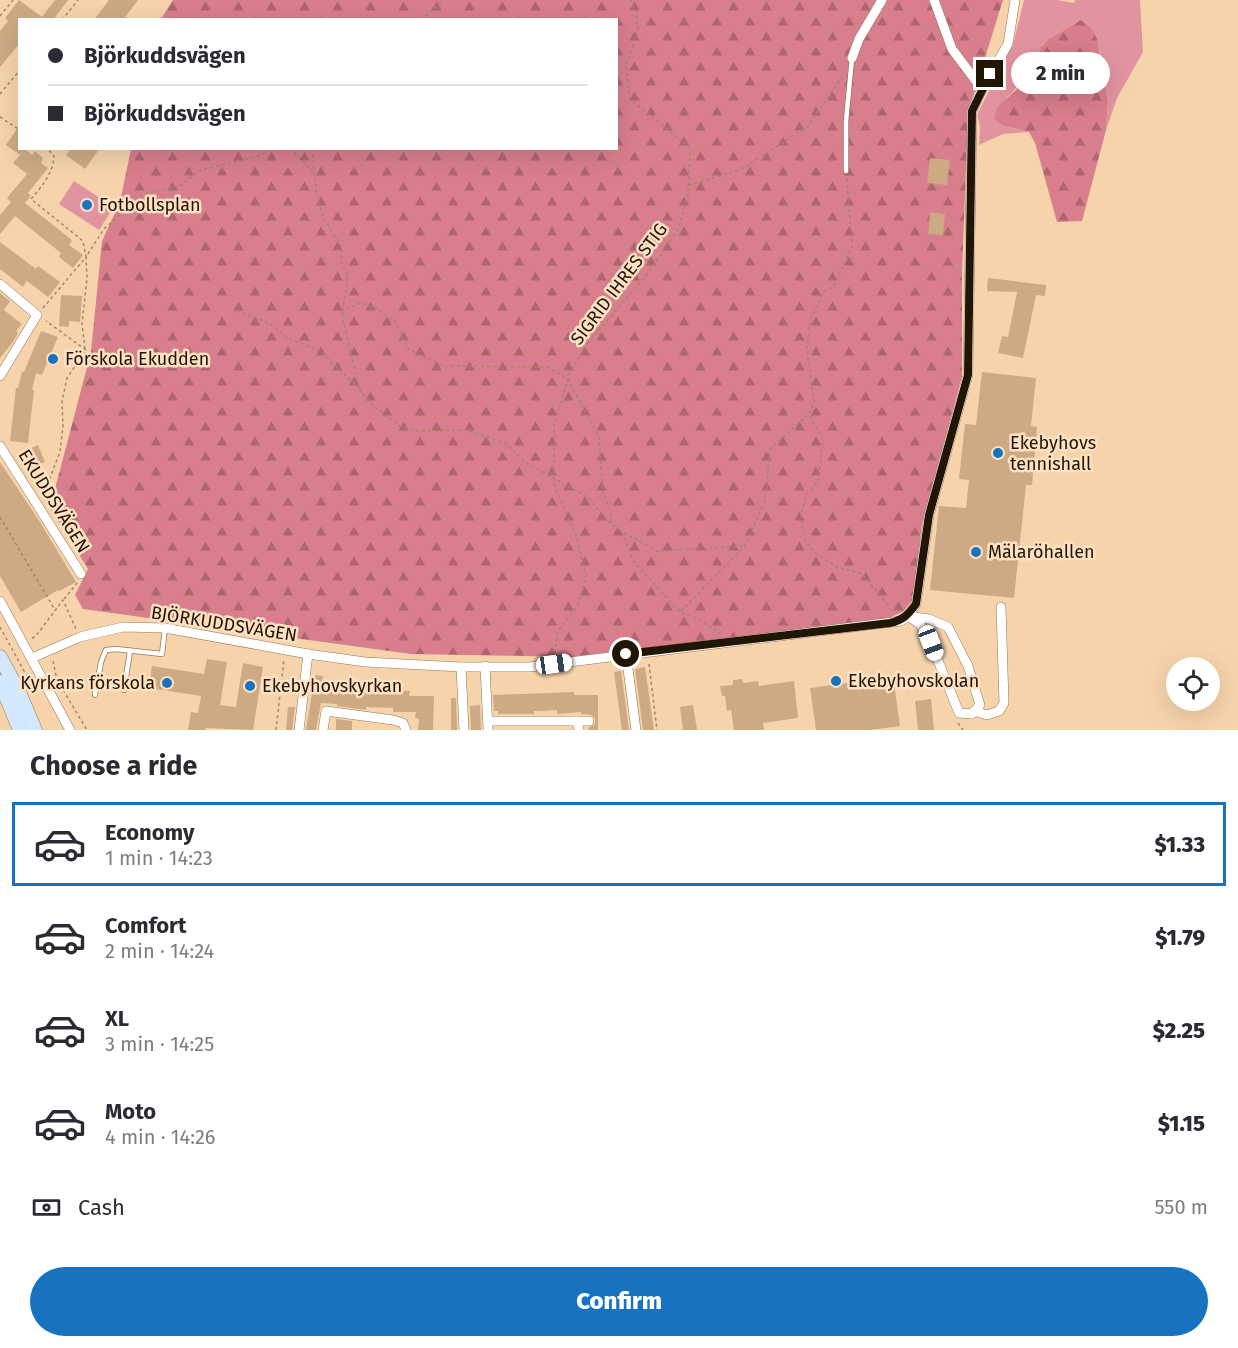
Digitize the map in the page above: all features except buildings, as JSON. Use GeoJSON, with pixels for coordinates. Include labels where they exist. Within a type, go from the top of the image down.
{"type":"FeatureCollection","features":[{"type":"Feature","properties":{"kind":"main road"},"geometry":{"type":"LineString","coordinates":[[0,657],[18,690],[35,730]]}},
{"type":"Feature","properties":{"kind":"main road"},"geometry":{"type":"LineString","coordinates":[[0,682],[20,730]]}},
{"type":"Feature","properties":{"kind":"street"},"geometry":{"type":"LineString","coordinates":[[852,58],[859,39],[882,0]]}},
{"type":"Feature","properties":{"kind":"street"},"geometry":{"type":"LineString","coordinates":[[934,0],[952,49],[982,89]]}},
{"type":"Feature","properties":{"kind":"street"},"geometry":{"type":"LineString","coordinates":[[1001,607],[1004,703],[999,711],[987,715],[974,711],[972,714],[959,712],[931,643],[920,624],[904,618],[916,604],[929,515],[968,375],[972,111],[1008,44],[1015,0]]}},
{"type":"Feature","properties":{"kind":"street"},"geometry":{"type":"LineString","coordinates":[[0,284],[37,315],[0,376]]}},
{"type":"Feature","properties":{"kind":"street","name":"EKUDDSVÄGEN"},"geometry":{"type":"LineString","coordinates":[[0,446],[81,574]]}},
{"type":"Feature","properties":{"kind":"street"},"geometry":{"type":"LineString","coordinates":[[0,601],[70,730]]}},
{"type":"Feature","properties":{"kind":"street","name":"BJÖRKUDDSVÄGEN"},"geometry":{"type":"LineString","coordinates":[[32,658],[80,637],[123,627],[165,628],[365,662],[461,667],[529,667],[904,618],[929,619],[948,627],[968,666],[980,705],[974,711]]}},
{"type":"Feature","properties":{"kind":"street","name":"BJÖRKUDDSVÄGEN"},"geometry":{"type":"LineString","coordinates":[[299,730],[308,654]]}},
{"type":"Feature","properties":{"kind":"street"},"geometry":{"type":"LineString","coordinates":[[626,654],[636,730]]}},
{"type":"Feature","properties":{"kind":"street"},"geometry":{"type":"LineString","coordinates":[[485,666],[489,725],[578,725],[589,721]]}},
{"type":"Feature","properties":{"kind":"street"},"geometry":{"type":"LineString","coordinates":[[461,667],[464,730]]}},
{"type":"Feature","properties":{"kind":"street"},"geometry":{"type":"LineString","coordinates":[[323,730],[326,711],[393,720],[403,723],[406,730]]}},
{"type":"Feature","properties":{"kind":"lane"},"geometry":{"type":"LineString","coordinates":[[846,171],[846,121],[852,58]]}},
{"type":"Feature","properties":{"kind":"lane"},"geometry":{"type":"LineString","coordinates":[[95,695],[101,662],[106,650],[162,654],[165,628]]}},
{"type":"Feature","properties":{"kind":"lane"},"geometry":{"type":"LineString","coordinates":[[124,690],[130,651]]}},
{"type":"Feature","properties":{"kind":"path"},"geometry":{"type":"LineString","coordinates":[[0,16],[13,0]]}},
{"type":"Feature","properties":{"kind":"path"},"geometry":{"type":"LineString","coordinates":[[64,18],[78,0]]}},
{"type":"Feature","properties":{"kind":"path"},"geometry":{"type":"LineString","coordinates":[[424,18],[444,0]]}},
{"type":"Feature","properties":{"kind":"path","name":"SIGRID IHRES STIG"},"geometry":{"type":"LineString","coordinates":[[554,664],[558,631],[578,605],[586,576],[576,535],[554,484],[554,424],[568,380],[587,344],[648,273],[678,229],[688,196],[690,148],[630,99],[626,65],[638,31],[636,10],[630,0]]}},
{"type":"Feature","properties":{"kind":"path"},"geometry":{"type":"LineString","coordinates":[[689,185],[742,169],[808,126],[839,82],[852,58]]}},
{"type":"Feature","properties":{"kind":"path"},"geometry":{"type":"LineString","coordinates":[[0,94],[18,72]]}},
{"type":"Feature","properties":{"kind":"path"},"geometry":{"type":"LineString","coordinates":[[0,117],[18,129]]}},
{"type":"Feature","properties":{"kind":"path"},"geometry":{"type":"LineString","coordinates":[[37,504],[46,490],[60,452],[63,426],[62,401],[67,378],[86,350],[82,324],[87,278],[83,240],[31,199],[54,167],[54,156],[49,150]]}},
{"type":"Feature","properties":{"kind":"path"},"geometry":{"type":"LineString","coordinates":[[86,350],[37,315],[86,257],[104,229],[144,194],[182,185],[198,171],[258,156],[271,150]]}},
{"type":"Feature","properties":{"kind":"path"},"geometry":{"type":"LineString","coordinates":[[292,150],[315,174]]}},
{"type":"Feature","properties":{"kind":"path"},"geometry":{"type":"LineString","coordinates":[[312,150],[323,217],[342,247],[341,262],[348,276],[342,314],[360,390]]}},
{"type":"Feature","properties":{"kind":"path"},"geometry":{"type":"LineString","coordinates":[[680,612],[745,546],[765,501],[770,449],[809,414],[814,402],[807,348],[810,322],[824,292],[834,286],[852,246],[846,171]]}},
{"type":"Feature","properties":{"kind":"path"},"geometry":{"type":"LineString","coordinates":[[342,314],[348,308],[360,303],[372,306],[395,321],[408,349],[443,366],[547,367],[568,380],[599,437],[603,494],[611,512],[611,524]]}},
{"type":"Feature","properties":{"kind":"path"},"geometry":{"type":"LineString","coordinates":[[237,311],[269,323],[288,338],[321,352],[370,403],[401,427],[420,431],[467,430],[505,443],[525,462],[586,497],[611,524],[622,532],[657,551],[745,546]]}},
{"type":"Feature","properties":{"kind":"path"},"geometry":{"type":"LineString","coordinates":[[809,414],[823,440],[818,482],[807,493],[801,516],[805,541],[815,553],[837,567],[863,573],[904,618]]}},
{"type":"Feature","properties":{"kind":"path"},"geometry":{"type":"LineString","coordinates":[[0,517],[55,611]]}},
{"type":"Feature","properties":{"kind":"path"},"geometry":{"type":"LineString","coordinates":[[622,532],[633,561],[680,612],[732,640]]}},
{"type":"Feature","properties":{"kind":"path"},"geometry":{"type":"LineString","coordinates":[[22,643],[35,637],[76,585],[81,574]]}},
{"type":"Feature","properties":{"kind":"path"},"geometry":{"type":"LineString","coordinates":[[63,600],[80,637]]}},
{"type":"Feature","properties":{"kind":"path"},"geometry":{"type":"LineString","coordinates":[[0,627],[35,691],[57,680]]}},
{"type":"Feature","properties":{"kind":"path"},"geometry":{"type":"LineString","coordinates":[[52,656],[57,680],[87,730]]}},
{"type":"Feature","properties":{"kind":"path"},"geometry":{"type":"LineString","coordinates":[[276,730],[284,659]]}},
{"type":"Feature","properties":{"kind":"path"},"geometry":{"type":"LineString","coordinates":[[649,660],[657,730]]}},
{"type":"Feature","properties":{"kind":"path"},"geometry":{"type":"LineString","coordinates":[[955,718],[963,730]]}},
{"type":"Feature","properties":{"kind":"shaded area"},"geometry":{"type":"Polygon","coordinates":[[[1024,0],[1057,0],[1074,3],[1075,0],[1140,0],[1143,52],[1117,98],[1106,130],[1108,101],[1100,51],[1081,20],[1060,32],[1046,44],[1037,54],[1017,87],[1006,98],[1004,126],[1028,132],[1003,134],[979,145],[980,126],[977,115],[1014,41],[1024,0]]]}},
{"type":"Feature","properties":{"kind":"shaded area","name":"Fotbollsplan"},"geometry":{"type":"Polygon","coordinates":[[[74,181],[114,207],[99,230],[59,204],[74,181]]]}},
{"type":"Feature","properties":{"kind":"green space"},"geometry":{"type":"Polygon","coordinates":[[[173,0],[1003,0],[968,112],[962,275],[962,376],[922,524],[913,599],[904,611],[889,618],[572,657],[411,654],[83,609],[75,595],[88,569],[50,508],[91,352],[102,241],[120,202],[131,150],[618,150],[618,18],[162,18],[173,0]]]}},
{"type":"Feature","properties":{"kind":"green space"},"geometry":{"type":"Polygon","coordinates":[[[1081,20],[1091,28],[1097,39],[1108,101],[1106,130],[1082,221],[1057,222],[1035,143],[1029,132],[1004,126],[994,119],[997,107],[1016,90],[1041,48],[1049,39],[1081,20]]]}},
{"type":"Feature","properties":{"kind":"place","name":"Fotbollsplan"},"geometry":{"type":"Point","coordinates":[87,205]}},
{"type":"Feature","properties":{"kind":"place","name":"Förskola Ekudden"},"geometry":{"type":"Point","coordinates":[53,359]}},
{"type":"Feature","properties":{"kind":"place","name":"Ekebyhovs tennishall"},"geometry":{"type":"Point","coordinates":[998,453]}},
{"type":"Feature","properties":{"kind":"place","name":"Mälaröhallen"},"geometry":{"type":"Point","coordinates":[976,552]}},
{"type":"Feature","properties":{"kind":"place","name":"Ekebyhovskolan"},"geometry":{"type":"Point","coordinates":[836,681]}},
{"type":"Feature","properties":{"kind":"place","name":"Kyrkans förskola"},"geometry":{"type":"Point","coordinates":[167,683]}},
{"type":"Feature","properties":{"kind":"place","name":"Ekebyhovskyrkan"},"geometry":{"type":"Point","coordinates":[250,686]}},
{"type":"Feature","properties":{"kind":"route"},"geometry":{"type":"LineString","coordinates":[[626,654],[890,623],[901,621],[908,616],[916,604],[929,515],[968,375],[972,111],[990,74]]}}]}
